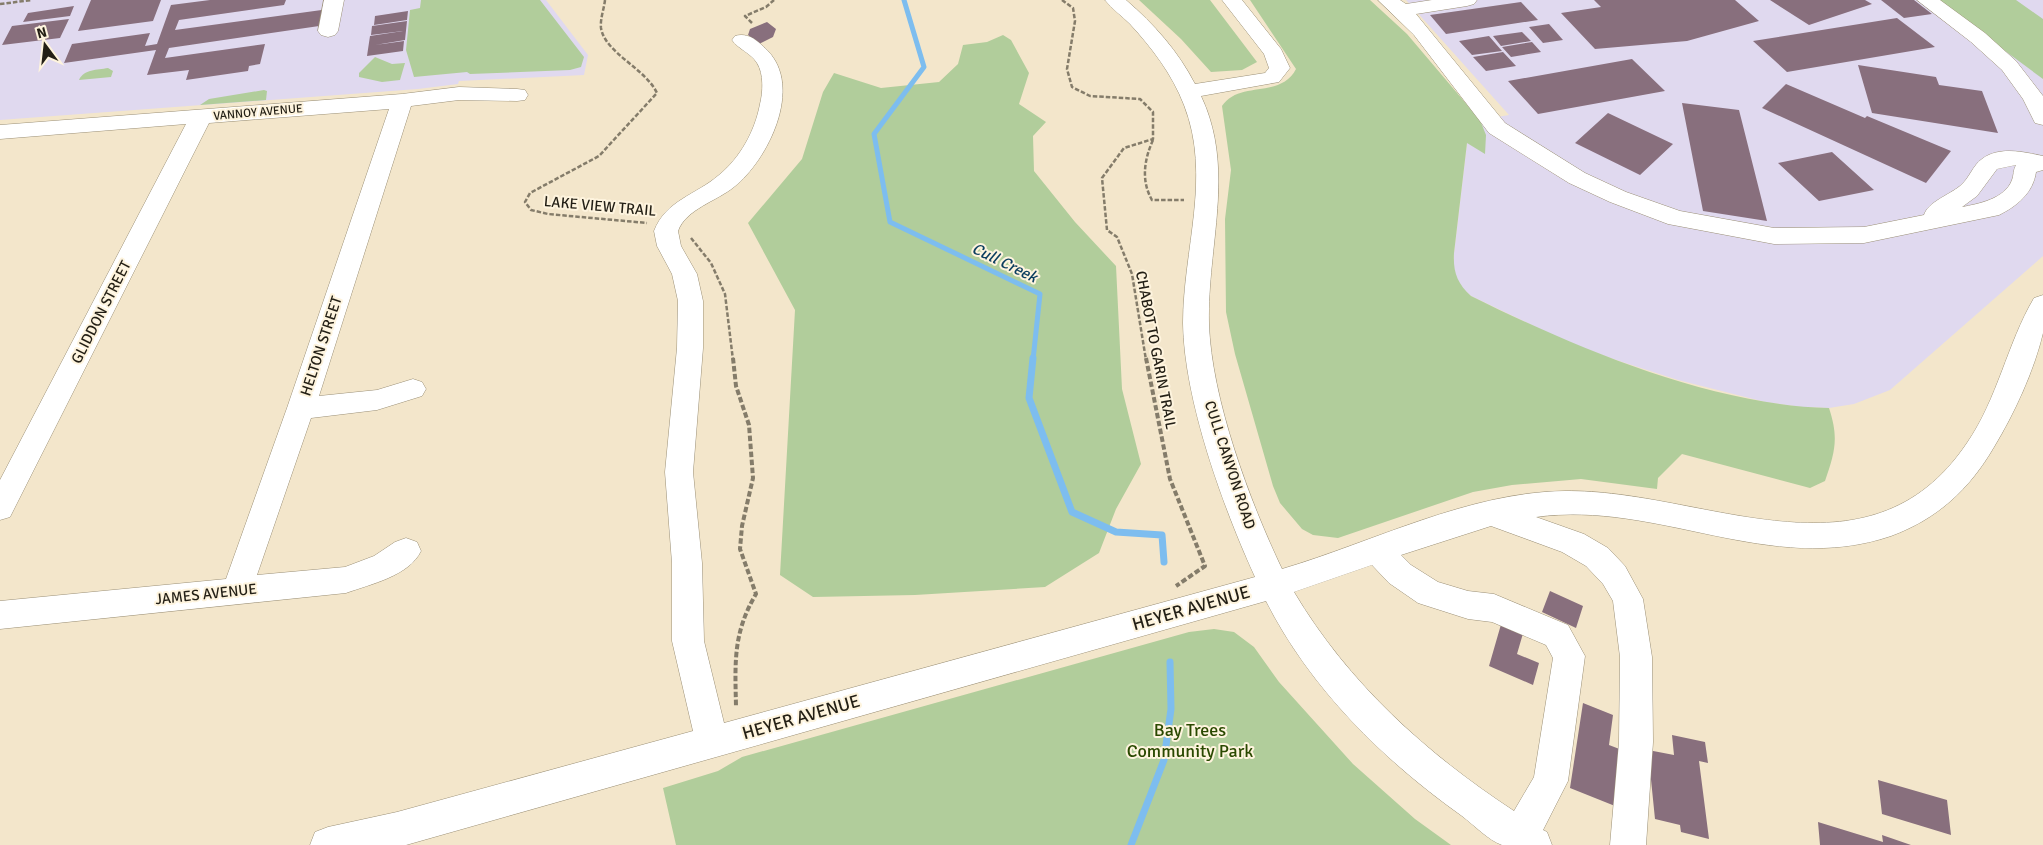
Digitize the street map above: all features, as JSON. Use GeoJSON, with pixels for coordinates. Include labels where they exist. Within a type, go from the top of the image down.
{"type":"FeatureCollection","features":[{"type":"Feature","properties":{"kind":"street"},"geometry":{"type":"LineString","coordinates":[[328,31],[334,0]]}},
{"type":"Feature","properties":{"kind":"street","name":"CULL CANYON ROAD"},"geometry":{"type":"LineString","coordinates":[[1115,0],[1160,43],[1189,91],[1196,107],[1207,152],[1207,202],[1196,304],[1199,352],[1221,444],[1259,553],[1274,585],[1291,618],[1366,712],[1404,750],[1479,809],[1527,840]]}},
{"type":"Feature","properties":{"kind":"street"},"geometry":{"type":"LineString","coordinates":[[1189,91],[1272,78],[1280,68],[1274,53],[1232,0]]}},
{"type":"Feature","properties":{"kind":"street"},"geometry":{"type":"LineString","coordinates":[[1395,5],[1467,0]]}},
{"type":"Feature","properties":{"kind":"street"},"geometry":{"type":"LineString","coordinates":[[1927,0],[2004,60],[2023,80],[2037,102],[2043,118]]}},
{"type":"Feature","properties":{"kind":"street"},"geometry":{"type":"LineString","coordinates":[[1395,5],[1421,31],[1497,128],[1577,178],[1618,197],[1676,218],[1774,236],[1864,235],[1991,208],[2004,203],[2024,184],[2024,170],[2040,162]]}},
{"type":"Feature","properties":{"kind":"street"},"geometry":{"type":"LineString","coordinates":[[712,742],[707,714],[697,686],[688,642],[686,554],[680,501],[679,470],[688,381],[691,305],[689,287],[684,271],[668,244],[666,231],[668,222],[672,217],[728,180],[743,164],[763,128],[772,96],[772,78],[768,65],[747,31]]}},
{"type":"Feature","properties":{"kind":"street","name":"VANNOY AVENUE"},"geometry":{"type":"LineString","coordinates":[[195,112],[274,106],[402,101],[495,92],[517,95]]}},
{"type":"Feature","properties":{"kind":"street","name":"HELTON STREET"},"geometry":{"type":"LineString","coordinates":[[236,590],[301,408],[402,101]]}},
{"type":"Feature","properties":{"kind":"street"},"geometry":{"type":"LineString","coordinates":[[0,132],[171,119],[195,112]]}},
{"type":"Feature","properties":{"kind":"street","name":"GLIDDON STREET"},"geometry":{"type":"LineString","coordinates":[[0,508],[195,112]]}},
{"type":"Feature","properties":{"kind":"street"},"geometry":{"type":"LineString","coordinates":[[1921,222],[1955,203],[1969,191],[1989,164],[2000,159],[2016,158],[2040,162]]}},
{"type":"Feature","properties":{"kind":"street","name":"HEYER AVENUE"},"geometry":{"type":"LineString","coordinates":[[328,845],[398,830],[1274,585],[1489,513],[1526,506],[1562,503],[1622,506],[1776,535],[1803,538],[1842,536],[1885,527],[1926,506],[1943,494],[1962,473],[1996,419],[2043,304]]}},
{"type":"Feature","properties":{"kind":"street"},"geometry":{"type":"LineString","coordinates":[[301,408],[377,400],[413,389]]}},
{"type":"Feature","properties":{"kind":"street"},"geometry":{"type":"LineString","coordinates":[[1489,513],[1573,543],[1597,557],[1614,575],[1628,599],[1636,657],[1636,742],[1628,845]]}},
{"type":"Feature","properties":{"kind":"street","name":"JAMES AVENUE"},"geometry":{"type":"LineString","coordinates":[[0,615],[346,580],[385,565],[406,551]]}},
{"type":"Feature","properties":{"kind":"street"},"geometry":{"type":"LineString","coordinates":[[1378,551],[1400,574],[1429,593],[1468,605],[1494,608],[1557,634],[1569,656],[1551,781],[1527,840]]}},
{"type":"Feature","properties":{"kind":"path"},"geometry":{"type":"LineString","coordinates":[[0,4],[32,0]]}},
{"type":"Feature","properties":{"kind":"path","name":"LAKE VIEW TRAIL"},"geometry":{"type":"LineString","coordinates":[[605,0],[601,28],[606,39],[640,70],[655,86],[657,93],[599,156],[530,193],[525,202],[531,210],[548,214],[619,221],[668,222]]}},
{"type":"Feature","properties":{"kind":"path"},"geometry":{"type":"LineString","coordinates":[[747,31],[745,16],[766,7],[774,0]]}},
{"type":"Feature","properties":{"kind":"path"},"geometry":{"type":"LineString","coordinates":[[1062,0],[1074,8],[1072,48],[1067,69],[1072,87],[1090,96],[1140,99],[1153,112],[1153,139],[1148,150],[1145,175],[1146,192],[1152,200],[1207,202]]}},
{"type":"Feature","properties":{"kind":"path","name":"CHABOT TO GARIN TRAIL"},"geometry":{"type":"LineString","coordinates":[[1153,139],[1124,148],[1102,178],[1107,230],[1117,237],[1132,274],[1153,403],[1170,479],[1205,566],[1178,585],[1169,588]]}},
{"type":"Feature","properties":{"kind":"path"},"geometry":{"type":"LineString","coordinates":[[668,222],[694,240],[710,263],[725,294],[736,386],[749,426],[753,478],[742,526],[740,549],[756,594],[745,611],[735,639],[736,706],[746,704]]}},
{"type":"Feature","properties":{"kind":"shaded area"},"geometry":{"type":"Polygon","coordinates":[[[0,0],[546,0],[588,55],[584,75],[459,81],[458,84],[418,89],[0,120],[0,0]]]}},
{"type":"Feature","properties":{"kind":"shaded area"},"geometry":{"type":"Polygon","coordinates":[[[1406,0],[2043,0],[2043,256],[1890,390],[1854,404],[1829,408],[1801,407],[1765,402],[1678,380],[1565,341],[1471,296],[1459,285],[1453,269],[1467,143],[1480,120],[1509,115],[1406,0]]]}},
{"type":"Feature","properties":{"kind":"green space"},"geometry":{"type":"Polygon","coordinates":[[[421,0],[540,0],[584,57],[581,67],[570,70],[470,74],[467,72],[414,77],[406,50],[410,10],[420,8],[421,0]]]}},
{"type":"Feature","properties":{"kind":"green space"},"geometry":{"type":"Polygon","coordinates":[[[1139,0],[1210,0],[1257,62],[1242,70],[1211,72],[1181,39],[1139,0]]]}},
{"type":"Feature","properties":{"kind":"green space"},"geometry":{"type":"Polygon","coordinates":[[[1250,0],[1370,0],[1407,34],[1480,120],[1486,135],[1485,154],[1467,143],[1454,253],[1454,266],[1457,277],[1471,296],[1554,335],[1645,370],[1691,385],[1738,397],[1829,408],[1835,437],[1831,462],[1825,481],[1810,488],[1682,454],[1658,478],[1657,489],[1581,479],[1512,485],[1473,492],[1338,538],[1313,535],[1302,529],[1280,503],[1273,486],[1235,354],[1226,312],[1225,219],[1231,170],[1222,106],[1229,98],[1239,93],[1280,84],[1289,78],[1296,69],[1250,0]]]}},
{"type":"Feature","properties":{"kind":"green space"},"geometry":{"type":"Polygon","coordinates":[[[1936,0],[2016,0],[2043,19],[2043,79],[1936,0]]]}},
{"type":"Feature","properties":{"kind":"green space"},"geometry":{"type":"Polygon","coordinates":[[[1003,35],[1011,40],[1029,73],[1019,104],[1046,122],[1033,136],[1034,171],[1075,222],[1116,266],[1122,389],[1141,464],[1116,509],[1099,553],[1045,587],[915,595],[813,597],[780,575],[795,310],[748,223],[802,159],[823,92],[834,73],[881,88],[939,82],[958,64],[963,45],[987,42],[1003,35]]]}},
{"type":"Feature","properties":{"kind":"green space"},"geometry":{"type":"Polygon","coordinates":[[[375,57],[392,64],[405,63],[400,80],[382,82],[359,77],[359,73],[375,57]]]}},
{"type":"Feature","properties":{"kind":"green space"},"geometry":{"type":"Polygon","coordinates":[[[108,68],[113,71],[111,77],[79,80],[87,72],[108,68]]]}},
{"type":"Feature","properties":{"kind":"green space"},"geometry":{"type":"Polygon","coordinates":[[[267,91],[266,100],[200,105],[209,99],[267,91]]]}},
{"type":"Feature","properties":{"kind":"green space","name":"Bay Trees Community Park"},"geometry":{"type":"Polygon","coordinates":[[[1214,629],[1234,632],[1254,647],[1279,682],[1353,764],[1415,819],[1451,845],[676,845],[663,788],[718,771],[742,757],[1189,632],[1214,629]]]}},
{"type":"Feature","properties":{"kind":"building"},"geometry":{"type":"Polygon","coordinates":[[[91,0],[161,0],[153,21],[78,31],[91,0]]]}},
{"type":"Feature","properties":{"kind":"building"},"geometry":{"type":"Polygon","coordinates":[[[210,0],[286,0],[284,5],[179,20],[175,30],[329,9],[326,25],[169,48],[165,58],[265,44],[260,64],[249,66],[248,71],[186,80],[189,70],[147,75],[156,50],[64,63],[72,44],[150,33],[145,46],[157,44],[171,5],[210,0]]]}},
{"type":"Feature","properties":{"kind":"building"},"geometry":{"type":"Polygon","coordinates":[[[1594,0],[1735,0],[1759,21],[1687,41],[1595,49],[1561,13],[1601,7],[1594,0]]]}},
{"type":"Feature","properties":{"kind":"building"},"geometry":{"type":"Polygon","coordinates":[[[1770,0],[1865,0],[1872,4],[1809,25],[1770,0]]]}},
{"type":"Feature","properties":{"kind":"building"},"geometry":{"type":"Polygon","coordinates":[[[1881,0],[1914,0],[1932,14],[1904,18],[1881,0]]]}},
{"type":"Feature","properties":{"kind":"building"},"geometry":{"type":"Polygon","coordinates":[[[1521,2],[1538,20],[1446,34],[1430,15],[1521,2]]]}},
{"type":"Feature","properties":{"kind":"building"},"geometry":{"type":"Polygon","coordinates":[[[74,6],[70,16],[23,22],[28,13],[74,6]]]}},
{"type":"Feature","properties":{"kind":"building"},"geometry":{"type":"Polygon","coordinates":[[[408,11],[407,20],[374,25],[375,16],[408,11]]]}},
{"type":"Feature","properties":{"kind":"building"},"geometry":{"type":"Polygon","coordinates":[[[1897,18],[1935,47],[1787,72],[1753,41],[1897,18]]]}},
{"type":"Feature","properties":{"kind":"building"},"geometry":{"type":"Polygon","coordinates":[[[69,19],[60,38],[2,45],[12,26],[69,19]]]}},
{"type":"Feature","properties":{"kind":"building"},"geometry":{"type":"Polygon","coordinates":[[[407,21],[405,40],[375,45],[404,41],[403,51],[367,56],[370,36],[403,31],[371,35],[372,26],[407,21]]]}},
{"type":"Feature","properties":{"kind":"building"},"geometry":{"type":"Polygon","coordinates":[[[767,22],[776,29],[773,37],[759,44],[748,35],[750,29],[767,22]]]}},
{"type":"Feature","properties":{"kind":"building"},"geometry":{"type":"Polygon","coordinates":[[[1549,24],[1563,40],[1543,43],[1529,27],[1549,24]]]}},
{"type":"Feature","properties":{"kind":"building"},"geometry":{"type":"Polygon","coordinates":[[[1522,32],[1531,41],[1501,46],[1493,36],[1522,32]]]}},
{"type":"Feature","properties":{"kind":"building"},"geometry":{"type":"Polygon","coordinates":[[[1489,36],[1502,51],[1472,55],[1459,41],[1489,36]]]}},
{"type":"Feature","properties":{"kind":"building"},"geometry":{"type":"Polygon","coordinates":[[[1532,42],[1541,52],[1511,57],[1502,47],[1532,42]]]}},
{"type":"Feature","properties":{"kind":"building"},"geometry":{"type":"Polygon","coordinates":[[[1503,52],[1516,66],[1486,71],[1473,57],[1503,52]]]}},
{"type":"Feature","properties":{"kind":"building"},"geometry":{"type":"Polygon","coordinates":[[[1632,59],[1665,91],[1538,114],[1508,81],[1632,59]]]}},
{"type":"Feature","properties":{"kind":"building"},"geometry":{"type":"Polygon","coordinates":[[[1858,65],[1936,77],[1939,85],[1982,91],[1998,133],[1872,113],[1858,65]]]}},
{"type":"Feature","properties":{"kind":"building"},"geometry":{"type":"Polygon","coordinates":[[[1786,84],[1865,118],[1867,116],[1951,151],[1926,183],[1762,108],[1786,84]]]}},
{"type":"Feature","properties":{"kind":"building"},"geometry":{"type":"Polygon","coordinates":[[[1682,103],[1739,110],[1767,221],[1703,211],[1682,103]]]}},
{"type":"Feature","properties":{"kind":"building"},"geometry":{"type":"Polygon","coordinates":[[[1608,113],[1673,144],[1640,175],[1575,143],[1608,113]]]}},
{"type":"Feature","properties":{"kind":"building"},"geometry":{"type":"Polygon","coordinates":[[[1832,152],[1874,190],[1819,201],[1778,163],[1832,152]]]}},
{"type":"Feature","properties":{"kind":"building"},"geometry":{"type":"Polygon","coordinates":[[[1550,591],[1583,606],[1576,628],[1542,612],[1550,591]]]}},
{"type":"Feature","properties":{"kind":"building"},"geometry":{"type":"Polygon","coordinates":[[[1502,621],[1524,630],[1517,654],[1539,663],[1533,685],[1489,666],[1502,621]]]}},
{"type":"Feature","properties":{"kind":"building"},"geometry":{"type":"Polygon","coordinates":[[[1583,703],[1613,715],[1609,745],[1622,750],[1615,806],[1570,788],[1583,703]]]}},
{"type":"Feature","properties":{"kind":"building"},"geometry":{"type":"Polygon","coordinates":[[[1672,735],[1705,742],[1708,763],[1699,761],[1709,839],[1681,832],[1680,825],[1655,819],[1648,750],[1674,755],[1672,735]]]}},
{"type":"Feature","properties":{"kind":"building"},"geometry":{"type":"Polygon","coordinates":[[[1878,780],[1947,800],[1951,835],[1882,814],[1878,780]]]}},
{"type":"Feature","properties":{"kind":"building"},"geometry":{"type":"Polygon","coordinates":[[[1818,822],[1883,842],[1882,835],[1911,845],[1820,845],[1818,822]]]}},
{"type":"Feature","properties":{"kind":"waterway","name":"Cull Creek"},"geometry":{"type":"LineString","coordinates":[[904,0],[924,67],[874,134],[890,222],[1040,294],[1033,360]]}},
{"type":"Feature","properties":{"kind":"waterway","name":"Cull Creek"},"geometry":{"type":"LineString","coordinates":[[1033,358],[1029,398],[1072,512],[1116,532],[1162,535],[1164,562]]}},
{"type":"Feature","properties":{"kind":"waterway","name":"Cull Creek"},"geometry":{"type":"LineString","coordinates":[[1131,845],[1164,760],[1171,709],[1170,662]]}}]}
